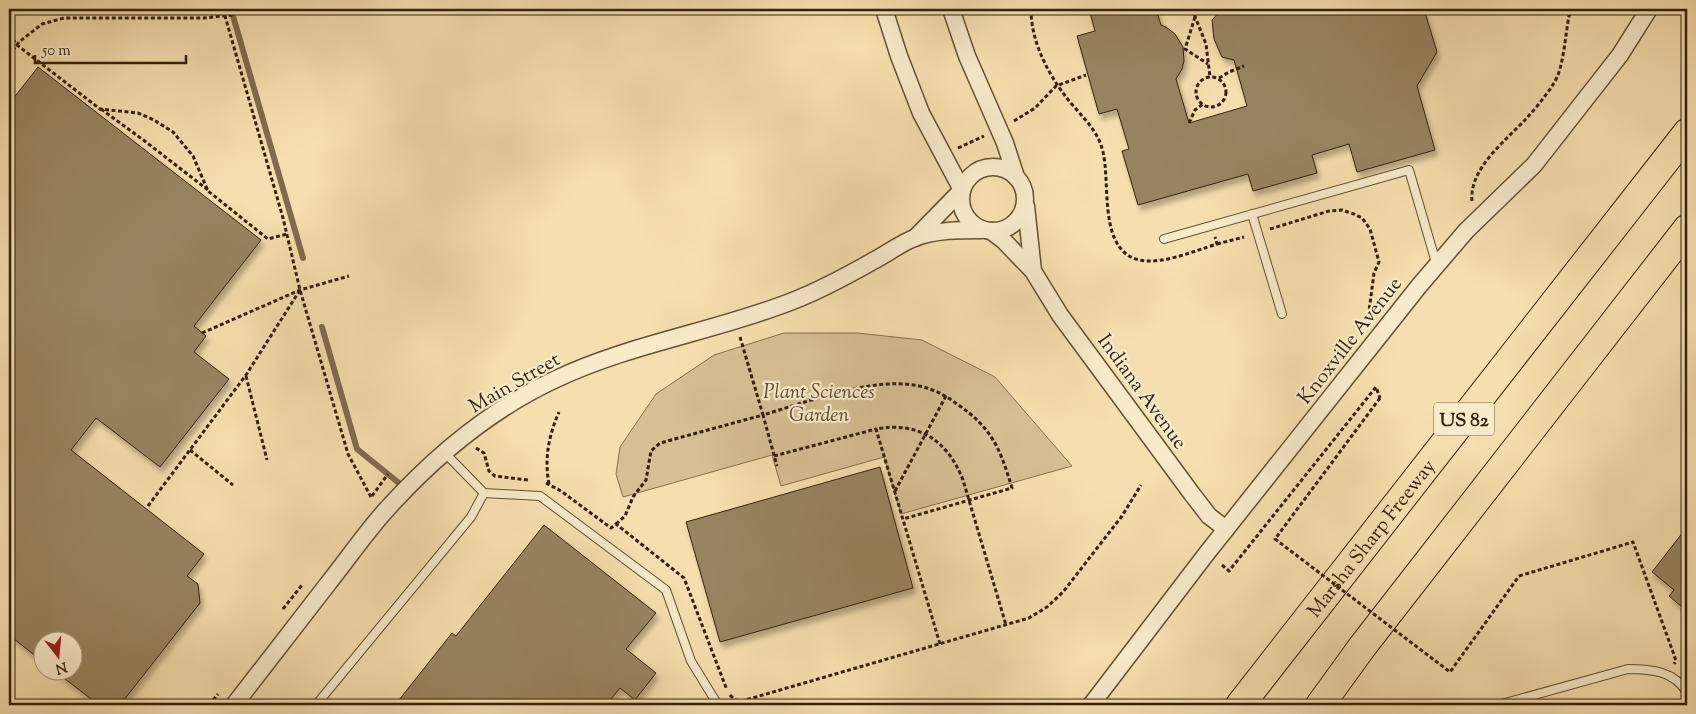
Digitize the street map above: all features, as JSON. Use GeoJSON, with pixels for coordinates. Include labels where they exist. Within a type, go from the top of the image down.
{"type":"FeatureCollection","features":[{"type":"Feature","properties":{"kind":"highway","name":"Marsha Sharp Freeway"},"geometry":{"type":"LineString","coordinates":[[1240,705],[1687,133]]}},
{"type":"Feature","properties":{"kind":"highway","name":"US 82"},"geometry":{"type":"LineString","coordinates":[[1320,705],[1362,647],[1687,229]]}},
{"type":"Feature","properties":{"kind":"street"},"geometry":{"type":"LineString","coordinates":[[884,9],[899,56],[921,113],[962,190]]}},
{"type":"Feature","properties":{"kind":"street"},"geometry":{"type":"LineString","coordinates":[[951,9],[967,56],[1005,143],[1016,176]]}},
{"type":"Feature","properties":{"kind":"street","name":"Knoxville Avenue"},"geometry":{"type":"LineString","coordinates":[[1091,705],[1226,530],[1419,286],[1474,224],[1534,165],[1620,55],[1648,9]]}},
{"type":"Feature","properties":{"kind":"street"},"geometry":{"type":"LineString","coordinates":[[987,167],[998,167],[1008,170],[1016,176],[1023,185],[1025,194],[1023,213],[1017,220],[1010,227],[1002,230],[986,230],[972,224],[965,216],[960,196],[969,177],[987,167]]}},
{"type":"Feature","properties":{"kind":"street","name":"Main Street"},"geometry":{"type":"LineString","coordinates":[[915,238],[962,190]]}},
{"type":"Feature","properties":{"kind":"street","name":"Indiana Avenue"},"geometry":{"type":"LineString","coordinates":[[1025,204],[1033,271]]}},
{"type":"Feature","properties":{"kind":"street","name":"Main Street"},"geometry":{"type":"LineString","coordinates":[[234,705],[385,510],[416,477],[444,452],[492,416],[522,397],[554,380],[593,364],[638,348],[746,317],[829,286],[915,238],[936,232],[986,230]]}},
{"type":"Feature","properties":{"kind":"street","name":"Indiana Avenue"},"geometry":{"type":"LineString","coordinates":[[986,230],[1004,241],[1033,271],[1060,315],[1209,516],[1226,530]]}},
{"type":"Feature","properties":{"kind":"lane"},"geometry":{"type":"LineString","coordinates":[[1164,239],[1408,170],[1437,266]]}},
{"type":"Feature","properties":{"kind":"lane"},"geometry":{"type":"LineString","coordinates":[[1252,214],[1282,314]]}},
{"type":"Feature","properties":{"kind":"lane"},"geometry":{"type":"LineString","coordinates":[[444,452],[484,493],[540,496],[666,590],[691,661],[716,705]]}},
{"type":"Feature","properties":{"kind":"lane"},"geometry":{"type":"LineString","coordinates":[[316,705],[471,516],[484,493]]}},
{"type":"Feature","properties":{"kind":"lane"},"geometry":{"type":"LineString","coordinates":[[1498,705],[1628,669],[1646,669],[1666,674],[1675,678],[1687,693]]}},
{"type":"Feature","properties":{"kind":"path"},"geometry":{"type":"LineString","coordinates":[[9,10],[20,9]]}},
{"type":"Feature","properties":{"kind":"path"},"geometry":{"type":"LineString","coordinates":[[223,9],[287,234],[300,290],[348,454],[372,497]]}},
{"type":"Feature","properties":{"kind":"path"},"geometry":{"type":"LineString","coordinates":[[1031,9],[1034,37],[1047,69],[1069,101],[1089,121],[1104,152],[1111,225],[1114,237],[1124,252],[1131,257],[1155,262],[1329,211],[1342,210],[1362,218],[1370,229],[1379,262],[1374,273],[1368,322]]}},
{"type":"Feature","properties":{"kind":"path"},"geometry":{"type":"LineString","coordinates":[[1176,9],[1191,9],[1206,44],[1210,77]]}},
{"type":"Feature","properties":{"kind":"path"},"geometry":{"type":"LineString","coordinates":[[1474,224],[1472,196],[1478,172],[1502,142],[1527,118],[1555,82],[1561,64],[1569,16],[1573,9]]}},
{"type":"Feature","properties":{"kind":"path"},"geometry":{"type":"LineString","coordinates":[[9,56],[17,45],[42,24],[64,18],[204,18],[233,15]]}},
{"type":"Feature","properties":{"kind":"path"},"geometry":{"type":"LineString","coordinates":[[1195,17],[1185,49],[1209,64]]}},
{"type":"Feature","properties":{"kind":"path"},"geometry":{"type":"LineString","coordinates":[[9,34],[17,45],[146,142],[268,238],[287,234]]}},
{"type":"Feature","properties":{"kind":"path"},"geometry":{"type":"LineString","coordinates":[[1219,78],[1225,86],[1225,98],[1216,105],[1203,104],[1197,94],[1198,84],[1201,80],[1210,77],[1219,78],[1244,66]]}},
{"type":"Feature","properties":{"kind":"path"},"geometry":{"type":"LineString","coordinates":[[1013,121],[1035,108],[1056,86],[1086,75]]}},
{"type":"Feature","properties":{"kind":"path"},"geometry":{"type":"LineString","coordinates":[[1189,123],[1195,110],[1203,104]]}},
{"type":"Feature","properties":{"kind":"path"},"geometry":{"type":"LineString","coordinates":[[100,109],[138,113],[173,132],[194,156],[208,190]]}},
{"type":"Feature","properties":{"kind":"path"},"geometry":{"type":"LineString","coordinates":[[954,151],[987,134]]}},
{"type":"Feature","properties":{"kind":"path"},"geometry":{"type":"LineString","coordinates":[[1212,225],[1217,244]]}},
{"type":"Feature","properties":{"kind":"path"},"geometry":{"type":"LineString","coordinates":[[202,333],[300,290],[349,276]]}},
{"type":"Feature","properties":{"kind":"path"},"geometry":{"type":"LineString","coordinates":[[148,506],[246,375],[300,290]]}},
{"type":"Feature","properties":{"kind":"path"},"geometry":{"type":"LineString","coordinates":[[740,337],[777,466]]}},
{"type":"Feature","properties":{"kind":"path"},"geometry":{"type":"LineString","coordinates":[[246,375],[267,460]]}},
{"type":"Feature","properties":{"kind":"path"},"geometry":{"type":"LineString","coordinates":[[542,482],[549,484],[611,528],[625,516],[633,498],[646,480],[651,451],[660,443],[862,387],[902,384],[936,390],[978,420],[989,432],[1005,464],[1012,488],[903,519]]}},
{"type":"Feature","properties":{"kind":"path"},"geometry":{"type":"LineString","coordinates":[[1222,565],[1229,571],[1376,387],[1380,398],[1275,539],[1450,672],[1519,576],[1633,542],[1676,661],[1666,674]]}},
{"type":"Feature","properties":{"kind":"path"},"geometry":{"type":"LineString","coordinates":[[894,492],[946,396]]}},
{"type":"Feature","properties":{"kind":"path"},"geometry":{"type":"LineString","coordinates":[[549,484],[546,462],[548,445],[560,412]]}},
{"type":"Feature","properties":{"kind":"path"},"geometry":{"type":"LineString","coordinates":[[774,456],[891,426],[918,431],[934,439],[946,449],[958,467],[1006,625]]}},
{"type":"Feature","properties":{"kind":"path"},"geometry":{"type":"LineString","coordinates":[[876,429],[940,644]]}},
{"type":"Feature","properties":{"kind":"path"},"geometry":{"type":"LineString","coordinates":[[462,439],[484,453],[489,471],[495,476],[535,480]]}},
{"type":"Feature","properties":{"kind":"path"},"geometry":{"type":"LineString","coordinates":[[190,450],[233,485]]}},
{"type":"Feature","properties":{"kind":"path"},"geometry":{"type":"LineString","coordinates":[[616,524],[684,578],[728,694],[735,700],[742,701],[1029,618],[1048,607],[1063,592],[1122,516],[1141,484]]}},
{"type":"Feature","properties":{"kind":"green space","name":"Plant Sciences Garden"},"geometry":{"type":"Polygon","coordinates":[[[784,333],[857,333],[922,340],[995,377],[1072,466],[901,514],[884,457],[781,486],[772,455],[623,497],[616,474],[620,447],[656,394],[714,355],[784,333]]]}},
{"type":"Feature","properties":{"kind":"building"},"geometry":{"type":"Polygon","coordinates":[[[1089,9],[1156,9],[1161,25],[1175,34],[1183,47],[1184,61],[1176,79],[1189,123],[1247,106],[1234,60],[1222,57],[1214,39],[1212,20],[1222,9],[1424,9],[1437,52],[1417,86],[1435,150],[1357,172],[1349,144],[1312,155],[1317,173],[1253,191],[1248,174],[1138,205],[1122,151],[1129,149],[1117,109],[1099,114],[1077,36],[1095,31],[1089,9]]]}},
{"type":"Feature","properties":{"kind":"building"},"geometry":{"type":"Polygon","coordinates":[[[38,67],[261,240],[194,326],[206,336],[194,352],[229,379],[160,467],[96,418],[71,450],[204,554],[187,576],[198,584],[200,603],[120,705],[99,705],[69,682],[82,682],[82,632],[32,632],[32,653],[9,635],[9,104],[38,67]]]}},
{"type":"Feature","properties":{"kind":"building"},"geometry":{"type":"Polygon","coordinates":[[[880,467],[913,588],[720,642],[686,522],[880,467]]]}},
{"type":"Feature","properties":{"kind":"building"},"geometry":{"type":"Polygon","coordinates":[[[544,525],[656,613],[626,649],[656,673],[635,700],[620,688],[606,705],[395,705],[452,633],[456,636],[544,525]]]}},
{"type":"Feature","properties":{"kind":"building"},"geometry":{"type":"Polygon","coordinates":[[[1687,527],[1687,611],[1669,596],[1674,590],[1652,572],[1687,527]]]}},
{"type":"Feature","properties":{"kind":"waterway"},"geometry":{"type":"LineString","coordinates":[[231,9],[303,258]]}},
{"type":"Feature","properties":{"kind":"waterway"},"geometry":{"type":"LineString","coordinates":[[322,327],[357,449],[405,488]]}}]}
